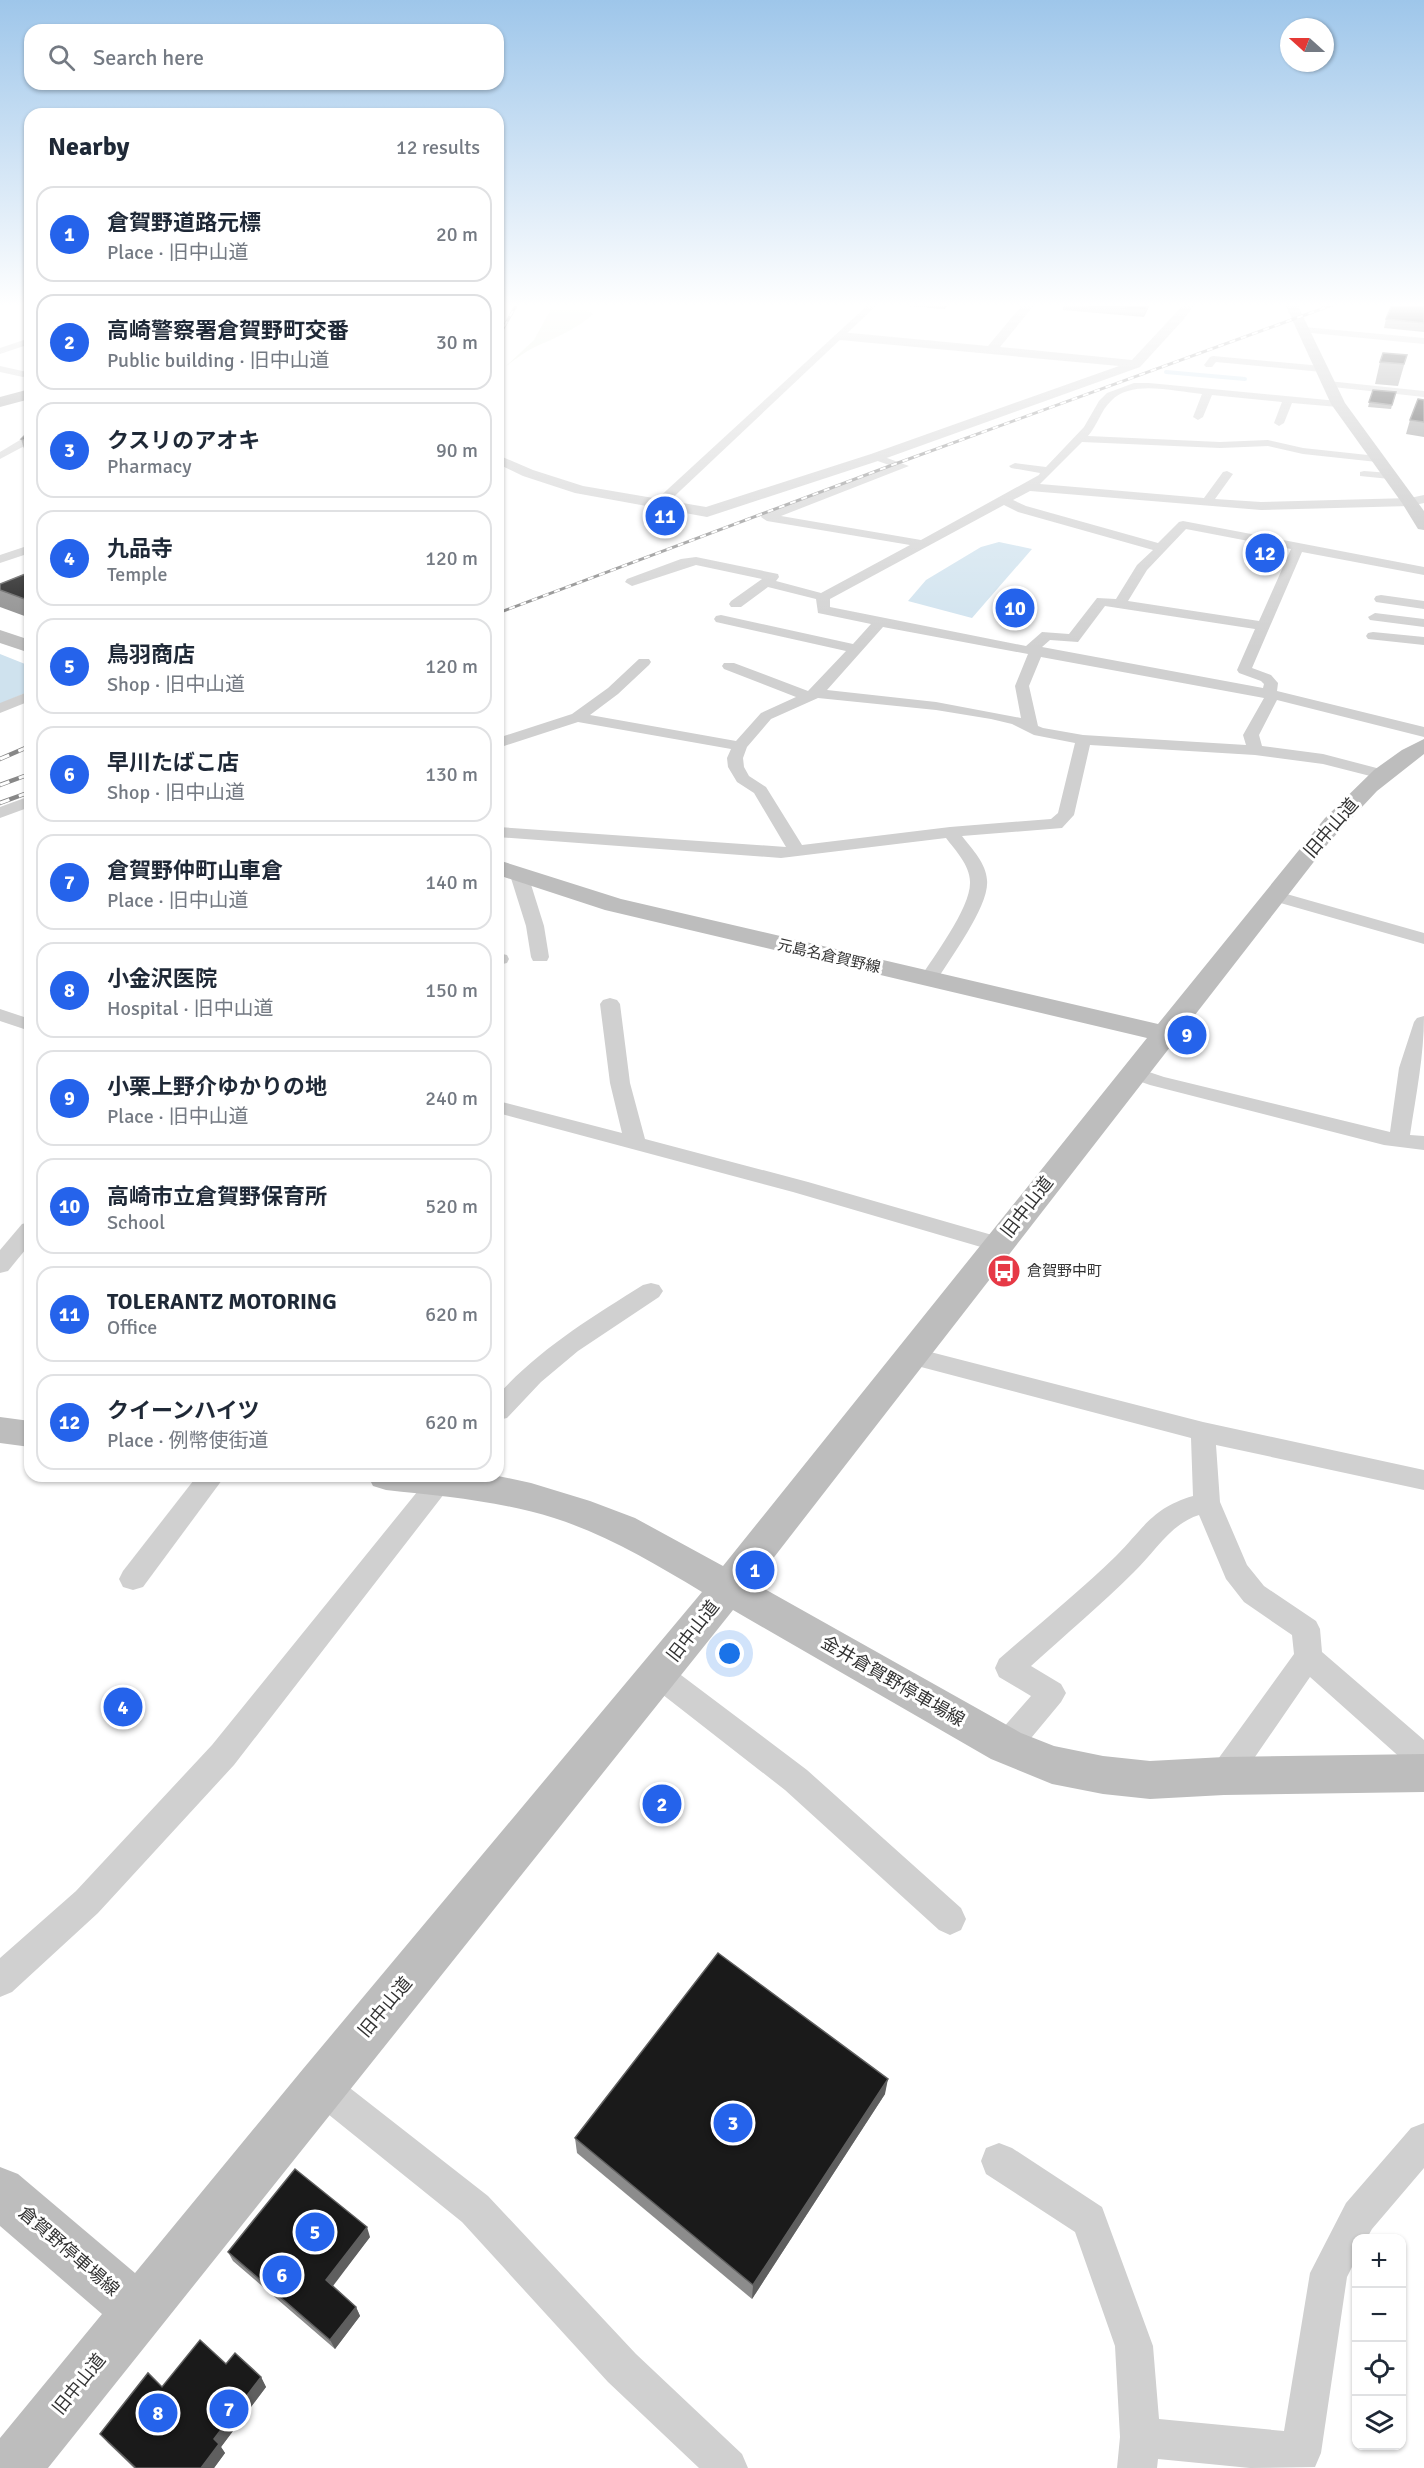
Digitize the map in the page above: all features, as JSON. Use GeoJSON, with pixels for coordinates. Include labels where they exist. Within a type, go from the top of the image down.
{"type":"FeatureCollection","features":[{"type":"Feature","properties":{"kind":"main road"},"geometry":{"type":"LineString","coordinates":[[1350,419],[1390,476],[1418,505],[1424,524]]}},
{"type":"Feature","properties":{"kind":"main road"},"geometry":{"type":"LineString","coordinates":[[0,636],[24,644]]}},
{"type":"Feature","properties":{"kind":"main road","name":"旧中山道"},"geometry":{"type":"LineString","coordinates":[[12,2468],[320,2086],[659,1675],[1164,1034],[1343,812],[1382,774],[1424,745]]}},
{"type":"Feature","properties":{"kind":"main road","name":"元島名倉賀野線"},"geometry":{"type":"LineString","coordinates":[[509,871],[614,905],[1164,1034]]}},
{"type":"Feature","properties":{"kind":"main road"},"geometry":{"type":"LineString","coordinates":[[0,1430],[24,1433]]}},
{"type":"Feature","properties":{"kind":"main road","name":"金井倉賀野停車場線"},"geometry":{"type":"LineString","coordinates":[[457,1482],[549,1501],[656,1544],[1006,1746],[1052,1765],[1103,1775],[1150,1780],[1224,1776],[1424,1773]]}},
{"type":"Feature","properties":{"kind":"main road","name":"倉賀野停車場線"},"geometry":{"type":"LineString","coordinates":[[0,2192],[138,2310]]}},
{"type":"Feature","properties":{"kind":"street"},"geometry":{"type":"LineString","coordinates":[[659,504],[750,419]]}},
{"type":"Feature","properties":{"kind":"street"},"geometry":{"type":"LineString","coordinates":[[504,462],[528,473],[580,490],[707,512],[876,457],[982,419]]}},
{"type":"Feature","properties":{"kind":"street"},"geometry":{"type":"LineString","coordinates":[[766,582],[823,597],[1028,487],[1051,469],[1089,428],[1094,419]]}},
{"type":"Feature","properties":{"kind":"street"},"geometry":{"type":"LineString","coordinates":[[1279,423],[1280,419]]}},
{"type":"Feature","properties":{"kind":"street"},"geometry":{"type":"LineString","coordinates":[[1079,439],[1122,445],[1268,443],[1310,452],[1377,459]]}},
{"type":"Feature","properties":{"kind":"street"},"geometry":{"type":"LineString","coordinates":[[0,456],[24,443]]}},
{"type":"Feature","properties":{"kind":"street"},"geometry":{"type":"LineString","coordinates":[[1247,456],[1253,444]]}},
{"type":"Feature","properties":{"kind":"street"},"geometry":{"type":"LineString","coordinates":[[1304,464],[1310,452]]}},
{"type":"Feature","properties":{"kind":"street"},"geometry":{"type":"LineString","coordinates":[[876,457],[903,466],[767,517],[925,544]]}},
{"type":"Feature","properties":{"kind":"street"},"geometry":{"type":"LineString","coordinates":[[1025,458],[1066,475]]}},
{"type":"Feature","properties":{"kind":"street"},"geometry":{"type":"LineString","coordinates":[[1015,466],[1051,469]]}},
{"type":"Feature","properties":{"kind":"street"},"geometry":{"type":"LineString","coordinates":[[1207,502],[1227,474]]}},
{"type":"Feature","properties":{"kind":"street"},"geometry":{"type":"LineString","coordinates":[[1364,474],[1390,476]]}},
{"type":"Feature","properties":{"kind":"street"},"geometry":{"type":"LineString","coordinates":[[1166,499],[1178,483]]}},
{"type":"Feature","properties":{"kind":"street"},"geometry":{"type":"LineString","coordinates":[[1124,495],[1133,485]]}},
{"type":"Feature","properties":{"kind":"street"},"geometry":{"type":"LineString","coordinates":[[1028,487],[1261,506],[1364,503],[1418,505]]}},
{"type":"Feature","properties":{"kind":"street"},"geometry":{"type":"LineString","coordinates":[[1005,500],[1022,509],[1161,548]]}},
{"type":"Feature","properties":{"kind":"street"},"geometry":{"type":"LineString","coordinates":[[1364,503],[1372,515]]}},
{"type":"Feature","properties":{"kind":"street"},"geometry":{"type":"LineString","coordinates":[[1119,604],[1142,568],[1187,520],[1298,547],[1424,571]]}},
{"type":"Feature","properties":{"kind":"street"},"geometry":{"type":"LineString","coordinates":[[1255,750],[1251,735],[1271,694],[1271,683],[1266,678],[1244,670],[1298,547]]}},
{"type":"Feature","properties":{"kind":"street"},"geometry":{"type":"LineString","coordinates":[[0,559],[24,551]]}},
{"type":"Feature","properties":{"kind":"street"},"geometry":{"type":"LineString","coordinates":[[632,582],[686,562],[696,561],[773,577],[736,604]]}},
{"type":"Feature","properties":{"kind":"street"},"geometry":{"type":"LineString","coordinates":[[823,597],[823,610],[1271,694],[1424,732]]}},
{"type":"Feature","properties":{"kind":"street"},"geometry":{"type":"LineString","coordinates":[[1382,599],[1424,605]]}},
{"type":"Feature","properties":{"kind":"street"},"geometry":{"type":"LineString","coordinates":[[1030,727],[1022,686],[1034,650],[1047,635],[1073,639],[1102,601],[1264,626]]}},
{"type":"Feature","properties":{"kind":"street"},"geometry":{"type":"LineString","coordinates":[[1375,617],[1424,623]]}},
{"type":"Feature","properties":{"kind":"street"},"geometry":{"type":"LineString","coordinates":[[721,619],[857,649]]}},
{"type":"Feature","properties":{"kind":"street"},"geometry":{"type":"LineString","coordinates":[[797,851],[760,790],[743,780],[736,767],[735,758],[740,746],[766,716],[813,695],[881,621]]}},
{"type":"Feature","properties":{"kind":"street"},"geometry":{"type":"LineString","coordinates":[[1373,636],[1424,641]]}},
{"type":"Feature","properties":{"kind":"street"},"geometry":{"type":"LineString","coordinates":[[504,738],[577,717],[613,691],[644,662]]}},
{"type":"Feature","properties":{"kind":"street"},"geometry":{"type":"LineString","coordinates":[[729,666],[813,695],[936,706],[1006,718],[1039,732],[1083,740],[1255,750],[1323,759],[1382,774]]}},
{"type":"Feature","properties":{"kind":"street"},"geometry":{"type":"LineString","coordinates":[[0,709],[24,698]]}},
{"type":"Feature","properties":{"kind":"street"},"geometry":{"type":"LineString","coordinates":[[577,717],[740,746]]}},
{"type":"Feature","properties":{"kind":"street"},"geometry":{"type":"LineString","coordinates":[[504,832],[781,853],[950,832],[988,831],[1056,824],[1066,815],[1083,740]]}},
{"type":"Feature","properties":{"kind":"street"},"geometry":{"type":"LineString","coordinates":[[0,813],[24,803]]}},
{"type":"Feature","properties":{"kind":"street"},"geometry":{"type":"LineString","coordinates":[[928,980],[976,902],[979,881],[974,864],[950,832]]}},
{"type":"Feature","properties":{"kind":"street"},"geometry":{"type":"LineString","coordinates":[[509,871],[535,926],[540,957]]}},
{"type":"Feature","properties":{"kind":"street"},"geometry":{"type":"LineString","coordinates":[[1276,896],[1424,939]]}},
{"type":"Feature","properties":{"kind":"street"},"geometry":{"type":"LineString","coordinates":[[610,1004],[620,1083],[635,1142]]}},
{"type":"Feature","properties":{"kind":"street"},"geometry":{"type":"LineString","coordinates":[[0,1015],[24,1023]]}},
{"type":"Feature","properties":{"kind":"street"},"geometry":{"type":"LineString","coordinates":[[1399,1141],[1409,1068],[1424,1022]]}},
{"type":"Feature","properties":{"kind":"street"},"geometry":{"type":"LineString","coordinates":[[1134,1073],[1399,1141],[1424,1143]]}},
{"type":"Feature","properties":{"kind":"street"},"geometry":{"type":"LineString","coordinates":[[504,1109],[812,1190],[998,1244]]}},
{"type":"Feature","properties":{"kind":"street"},"geometry":{"type":"LineString","coordinates":[[0,1265],[24,1236]]}},
{"type":"Feature","properties":{"kind":"street"},"geometry":{"type":"LineString","coordinates":[[504,1404],[569,1343],[651,1291]]}},
{"type":"Feature","properties":{"kind":"street"},"geometry":{"type":"LineString","coordinates":[[911,1356],[1203,1432],[1424,1480]]}},
{"type":"Feature","properties":{"kind":"street"},"geometry":{"type":"LineString","coordinates":[[1203,1432],[1207,1502],[1236,1571],[1254,1594],[1306,1629],[1308,1657],[1224,1776]]}},
{"type":"Feature","properties":{"kind":"street"},"geometry":{"type":"LineString","coordinates":[[133,1579],[207,1482]]}},
{"type":"Feature","properties":{"kind":"street"},"geometry":{"type":"LineString","coordinates":[[0,1980],[87,1902],[223,1755],[441,1482]]}},
{"type":"Feature","properties":{"kind":"street"},"geometry":{"type":"LineString","coordinates":[[1006,1746],[1051,1693],[1009,1668],[1125,1564],[1162,1523],[1181,1510],[1207,1502]]}},
{"type":"Feature","properties":{"kind":"street"},"geometry":{"type":"LineString","coordinates":[[1308,1657],[1424,1760]]}},
{"type":"Feature","properties":{"kind":"street"},"geometry":{"type":"LineString","coordinates":[[659,1675],[796,1780],[950,1919]]}},
{"type":"Feature","properties":{"kind":"street"},"geometry":{"type":"LineString","coordinates":[[320,2086],[475,2209],[622,2368],[728,2468]]}},
{"type":"Feature","properties":{"kind":"street"},"geometry":{"type":"LineString","coordinates":[[999,2161],[1089,2220],[1134,2346],[1138,2452],[1301,2452],[1329,2273],[1359,2216],[1424,2141]]}},
{"type":"Feature","properties":{"kind":"water"},"geometry":{"type":"Polygon","coordinates":[[[999,542],[1032,549],[972,618],[908,601],[926,580],[981,547],[999,542]]]}},
{"type":"Feature","properties":{"kind":"water"},"geometry":{"type":"Polygon","coordinates":[[[0,654],[24,664],[24,694],[0,704],[0,654]]]}},
{"type":"Feature","properties":{"kind":"building"},"geometry":{"type":"Polygon","coordinates":[[[1424,419],[1424,422],[1410,420],[1424,419]]]}},
{"type":"Feature","properties":{"kind":"building"},"geometry":{"type":"Polygon","coordinates":[[[24,574],[24,599],[0,590],[0,584],[24,574]]]}},
{"type":"Feature","properties":{"kind":"building"},"geometry":{"type":"Polygon","coordinates":[[[718,1953],[888,2079],[753,2285],[575,2138],[718,1953]]]}},
{"type":"Feature","properties":{"kind":"building"},"geometry":{"type":"Polygon","coordinates":[[[295,2169],[367,2227],[326,2280],[356,2307],[330,2340],[228,2252],[295,2169]]]}},
{"type":"Feature","properties":{"kind":"building"},"geometry":{"type":"Polygon","coordinates":[[[200,2340],[226,2364],[235,2353],[261,2377],[214,2439],[219,2444],[201,2468],[136,2468],[100,2434],[148,2373],[162,2387],[200,2340]]]}},
{"type":"Feature","properties":{"kind":"railway"},"geometry":{"type":"LineString","coordinates":[[504,611],[1018,419]]}},
{"type":"Feature","properties":{"kind":"railway"},"geometry":{"type":"LineString","coordinates":[[0,759],[24,749]]}},
{"type":"Feature","properties":{"kind":"railway"},"geometry":{"type":"LineString","coordinates":[[0,785],[24,776]]}},
{"type":"Feature","properties":{"kind":"railway"},"geometry":{"type":"LineString","coordinates":[[0,803],[24,794]]}},
{"type":"Feature","properties":{"kind":"place","name":"TOLERANTZ MOTORING"},"geometry":{"type":"Point","coordinates":[665,516]}},
{"type":"Feature","properties":{"kind":"place","name":"クイーンハイツ"},"geometry":{"type":"Point","coordinates":[1265,553]}},
{"type":"Feature","properties":{"kind":"place","name":"高崎市立倉賀野保育所"},"geometry":{"type":"Point","coordinates":[1015,608]}},
{"type":"Feature","properties":{"kind":"place","name":"小栗上野介ゆかりの地"},"geometry":{"type":"Point","coordinates":[1187,1035]}},
{"type":"Feature","properties":{"kind":"place","name":"倉賀野中町"},"geometry":{"type":"Point","coordinates":[1004,1271]}},
{"type":"Feature","properties":{"kind":"place","name":"倉賀野道路元標"},"geometry":{"type":"Point","coordinates":[755,1570]}},
{"type":"Feature","properties":{"kind":"place","name":"九品寺"},"geometry":{"type":"Point","coordinates":[123,1707]}},
{"type":"Feature","properties":{"kind":"place","name":"高崎警察署倉賀野町交番"},"geometry":{"type":"Point","coordinates":[662,1804]}},
{"type":"Feature","properties":{"kind":"place","name":"クスリのアオキ"},"geometry":{"type":"Point","coordinates":[733,2123]}},
{"type":"Feature","properties":{"kind":"place","name":"鳥羽商店"},"geometry":{"type":"Point","coordinates":[315,2232]}},
{"type":"Feature","properties":{"kind":"place","name":"早川たばこ店"},"geometry":{"type":"Point","coordinates":[282,2275]}},
{"type":"Feature","properties":{"kind":"place","name":"倉賀野仲町山車倉"},"geometry":{"type":"Point","coordinates":[229,2409]}},
{"type":"Feature","properties":{"kind":"place","name":"小金沢医院"},"geometry":{"type":"Point","coordinates":[158,2413]}}]}
